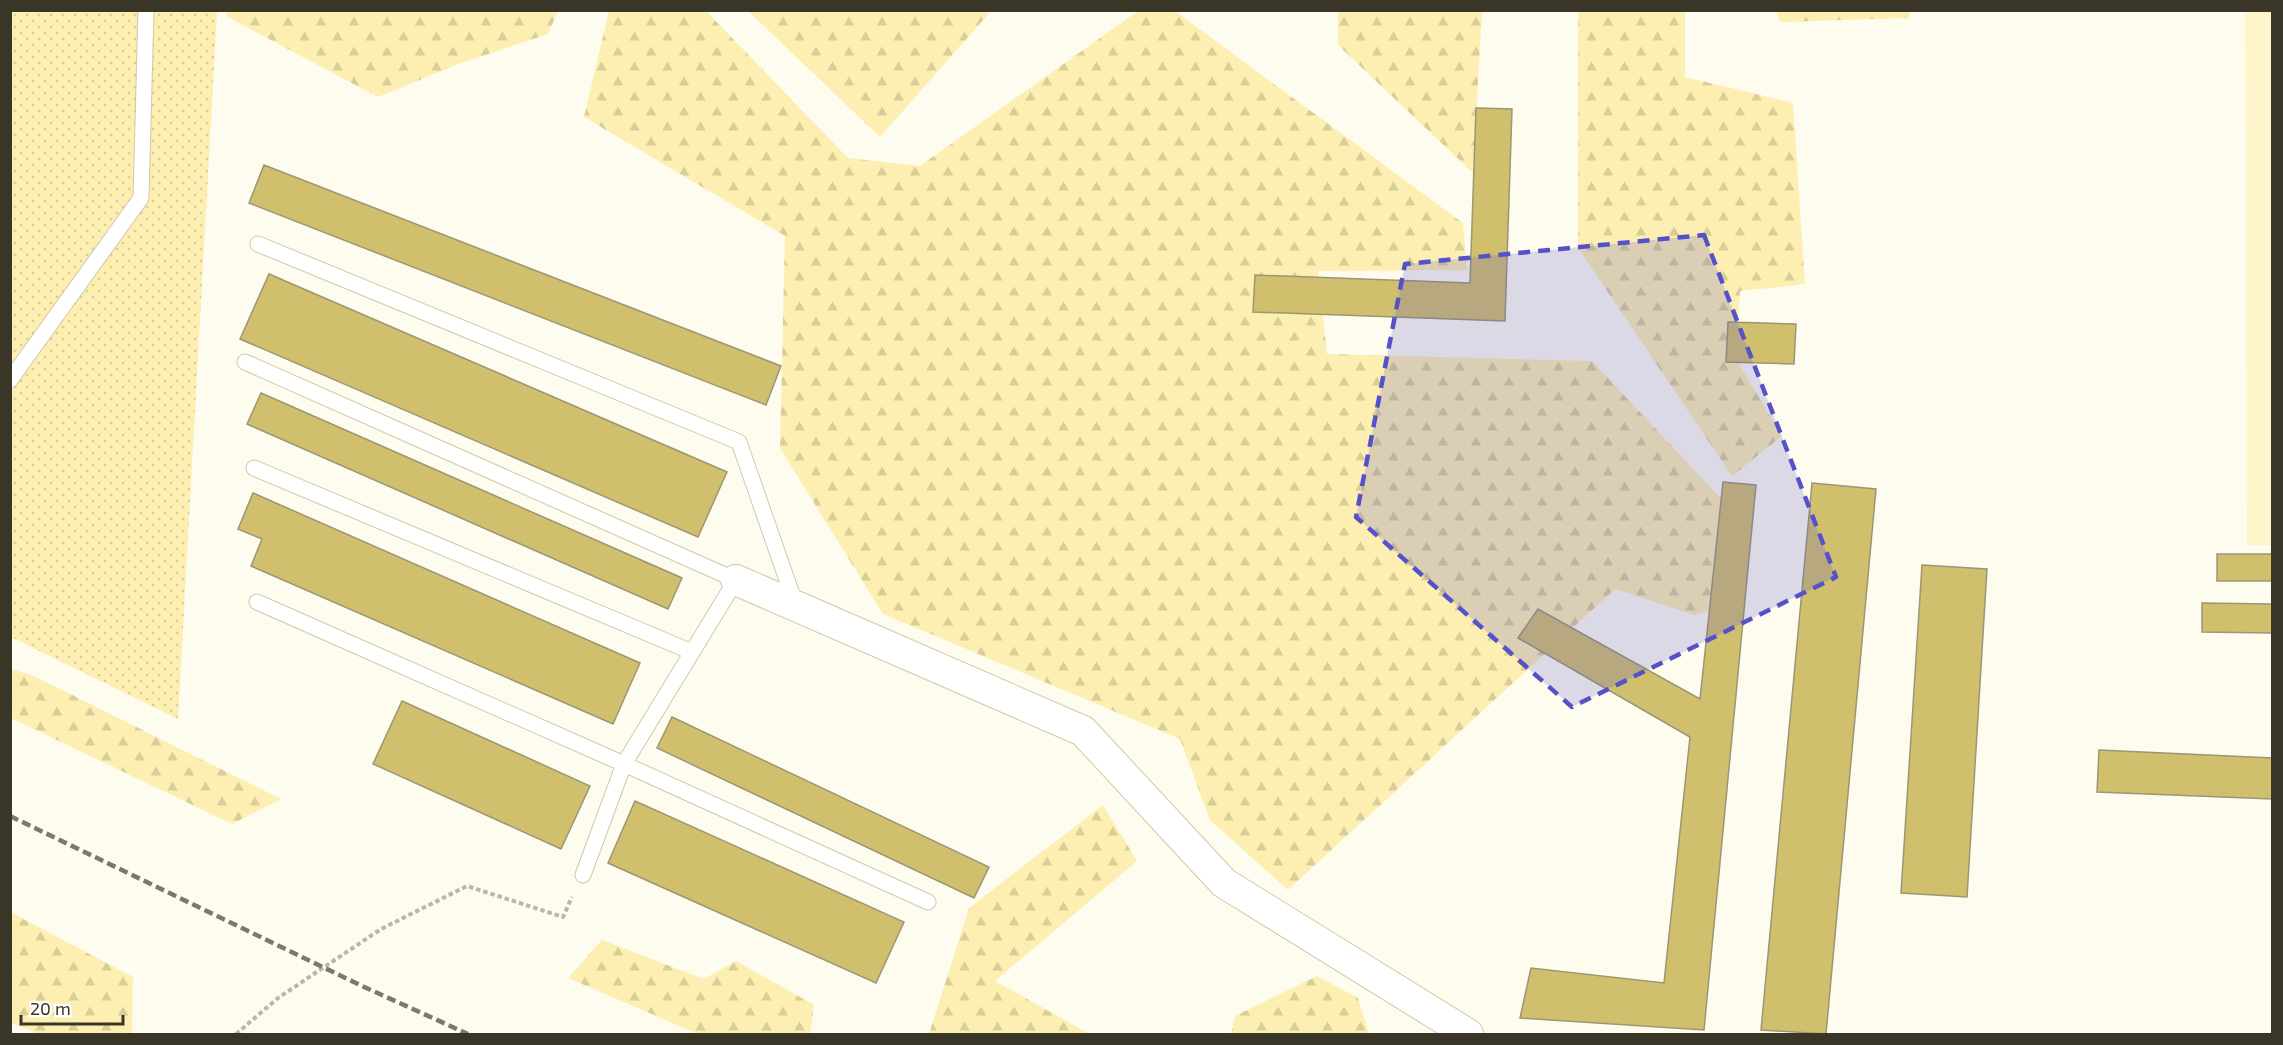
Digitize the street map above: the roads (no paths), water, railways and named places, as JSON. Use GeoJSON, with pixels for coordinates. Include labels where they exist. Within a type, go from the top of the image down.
{"type":"FeatureCollection","features":[{"type":"Feature","properties":{"kind":"street"},"geometry":{"type":"LineString","coordinates":[[736,580],[1083,731],[1224,883],[1468,1035]]}},
{"type":"Feature","properties":{"kind":"lane"},"geometry":{"type":"LineString","coordinates":[[10,380],[141,198],[146,10]]}},
{"type":"Feature","properties":{"kind":"lane"},"geometry":{"type":"LineString","coordinates":[[258,244],[739,442],[796,606]]}},
{"type":"Feature","properties":{"kind":"lane"},"geometry":{"type":"LineString","coordinates":[[245,362],[736,580],[624,764],[583,875]]}},
{"type":"Feature","properties":{"kind":"lane"},"geometry":{"type":"LineString","coordinates":[[254,468],[692,652]]}},
{"type":"Feature","properties":{"kind":"lane"},"geometry":{"type":"LineString","coordinates":[[257,602],[624,764],[928,902]]}},
{"type":"Feature","properties":{"kind":"railway"},"geometry":{"type":"LineString","coordinates":[[10,816],[362,986],[468,1034]]}}]}
